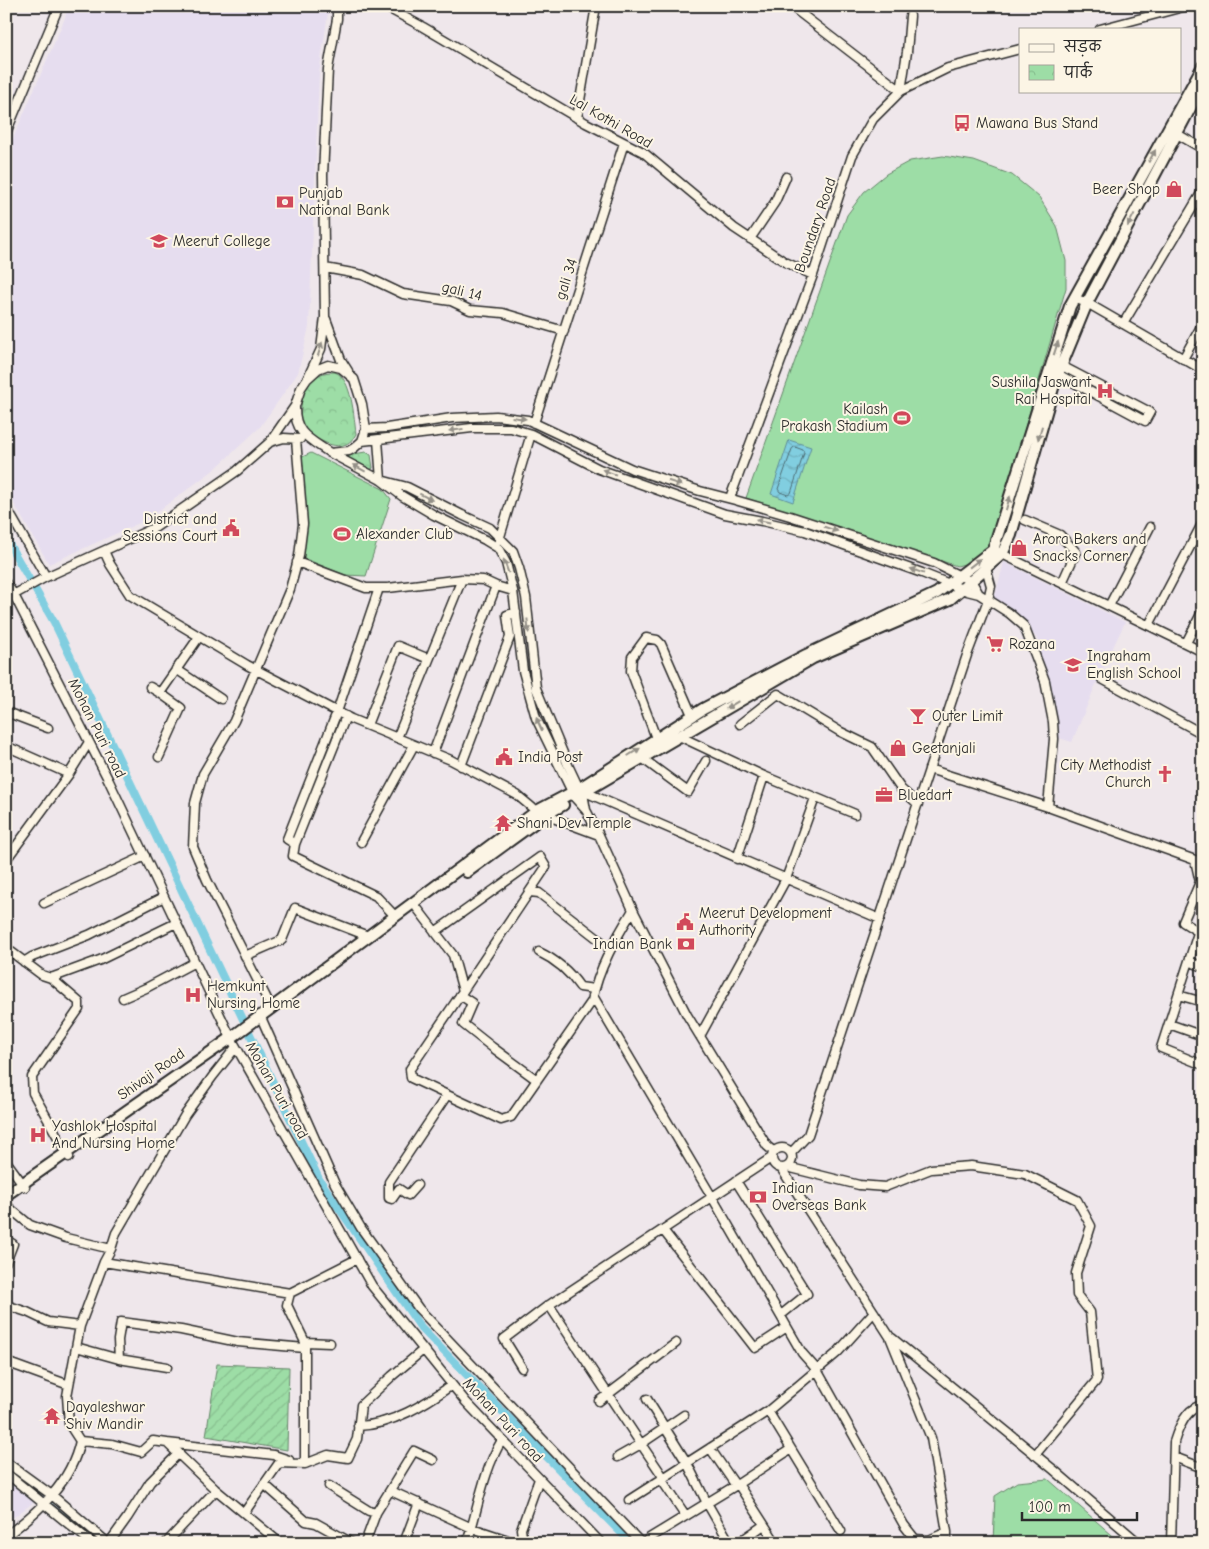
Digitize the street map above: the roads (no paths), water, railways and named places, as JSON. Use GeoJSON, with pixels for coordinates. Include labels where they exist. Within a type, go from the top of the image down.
{"type":"FeatureCollection","features":[{"type":"Feature","properties":{"kind":"main road"},"geometry":{"type":"LineString","coordinates":[[260,1019],[395,916],[541,813],[642,758],[813,658],[950,599],[986,568],[1011,535],[1056,370],[1070,306],[1203,66]]}},
{"type":"Feature","properties":{"kind":"main road"},"geometry":{"type":"LineString","coordinates":[[579,793],[656,738],[692,716],[806,655],[937,593],[959,576],[998,552],[1014,481],[1056,370],[1087,303],[1203,84]]}},
{"type":"Feature","properties":{"kind":"main road"},"geometry":{"type":"LineString","coordinates":[[1014,481],[1025,484]]}},
{"type":"Feature","properties":{"kind":"main road"},"geometry":{"type":"LineString","coordinates":[[260,1019],[271,1007],[417,908],[541,813]]}},
{"type":"Feature","properties":{"kind":"main road","name":"Shivaji Road"},"geometry":{"type":"LineString","coordinates":[[6,1195],[24,1185],[236,1039],[260,1019]]}},
{"type":"Feature","properties":{"kind":"main road"},"geometry":{"type":"LineString","coordinates":[[6,1201],[24,1185]]}},
{"type":"Feature","properties":{"kind":"street"},"geometry":{"type":"LineString","coordinates":[[6,133],[59,6]]}},
{"type":"Feature","properties":{"kind":"street"},"geometry":{"type":"LineString","coordinates":[[6,599],[42,579],[156,527],[237,471],[270,442],[295,406],[301,388],[321,349],[326,317],[323,176],[328,69],[337,19],[337,6]]}},
{"type":"Feature","properties":{"kind":"street","name":"Lal Kothi Road"},"geometry":{"type":"LineString","coordinates":[[384,6],[424,27],[577,118],[643,152],[734,228],[785,262],[813,275]]}},
{"type":"Feature","properties":{"kind":"street"},"geometry":{"type":"LineString","coordinates":[[577,118],[596,6]]}},
{"type":"Feature","properties":{"kind":"street"},"geometry":{"type":"LineString","coordinates":[[791,6],[900,91],[907,52],[910,16]]}},
{"type":"Feature","properties":{"kind":"street"},"geometry":{"type":"LineString","coordinates":[[1104,28],[1187,6]]}},
{"type":"Feature","properties":{"kind":"street","name":"Boundary Road"},"geometry":{"type":"LineString","coordinates":[[730,498],[813,275],[852,156],[874,119],[900,91],[948,68],[1019,49]]}},
{"type":"Feature","properties":{"kind":"street"},"geometry":{"type":"LineString","coordinates":[[1167,129],[1203,149]]}},
{"type":"Feature","properties":{"kind":"street","name":"gali 34"},"geometry":{"type":"LineString","coordinates":[[534,423],[624,143]]}},
{"type":"Feature","properties":{"kind":"street"},"geometry":{"type":"LineString","coordinates":[[750,239],[774,202],[786,177]]}},
{"type":"Feature","properties":{"kind":"street"},"geometry":{"type":"LineString","coordinates":[[1123,324],[1203,190]]}},
{"type":"Feature","properties":{"kind":"street","name":"gali 14"},"geometry":{"type":"LineString","coordinates":[[325,268],[362,275],[403,294],[451,301],[470,310],[502,313],[564,332]]}},
{"type":"Feature","properties":{"kind":"street"},"geometry":{"type":"LineString","coordinates":[[1074,298],[1087,303],[1203,370]]}},
{"type":"Feature","properties":{"kind":"street"},"geometry":{"type":"LineString","coordinates":[[326,317],[341,360],[354,379],[360,395],[366,428],[362,441]]}},
{"type":"Feature","properties":{"kind":"street"},"geometry":{"type":"LineString","coordinates":[[1183,359],[1203,323]]}},
{"type":"Feature","properties":{"kind":"street"},"geometry":{"type":"LineString","coordinates":[[307,379],[318,369],[328,365],[341,368],[350,374]]}},
{"type":"Feature","properties":{"kind":"street"},"geometry":{"type":"LineString","coordinates":[[1056,370],[1150,412],[1145,421],[1056,370]]}},
{"type":"Feature","properties":{"kind":"street"},"geometry":{"type":"LineString","coordinates":[[295,406],[296,423],[304,435],[330,453],[381,480],[410,501],[497,548],[506,564],[513,591],[523,671],[536,718],[579,793],[880,920]]}},
{"type":"Feature","properties":{"kind":"street"},"geometry":{"type":"LineString","coordinates":[[366,428],[387,428],[452,418],[496,416],[528,420],[632,469],[700,492],[730,498],[799,519],[934,563],[970,582],[980,594],[1009,613],[1024,626],[1045,681],[1053,722],[1054,739],[1048,807]]}},
{"type":"Feature","properties":{"kind":"street"},"geometry":{"type":"LineString","coordinates":[[330,453],[349,451],[362,441],[472,428],[510,428],[531,434],[600,468],[725,514],[805,531],[961,589],[980,594]]}},
{"type":"Feature","properties":{"kind":"street"},"geometry":{"type":"LineString","coordinates":[[497,548],[531,434]]}},
{"type":"Feature","properties":{"kind":"street"},"geometry":{"type":"LineString","coordinates":[[270,442],[284,438],[312,440]]}},
{"type":"Feature","properties":{"kind":"street"},"geometry":{"type":"LineString","coordinates":[[271,1007],[207,880],[193,848],[194,821],[195,803],[203,774],[234,722],[290,589],[297,562],[303,524],[296,438]]}},
{"type":"Feature","properties":{"kind":"street"},"geometry":{"type":"LineString","coordinates":[[378,440],[381,480]]}},
{"type":"Feature","properties":{"kind":"street"},"geometry":{"type":"LineString","coordinates":[[381,480],[407,487],[490,528],[513,551],[526,597],[536,688],[586,810],[633,910],[687,1015],[772,1154],[773,1164],[859,1185],[885,1187],[932,1170],[971,1166],[1024,1174],[1077,1200],[1091,1226],[1076,1273],[1077,1295],[1090,1312],[1097,1380],[1035,1455]]}},
{"type":"Feature","properties":{"kind":"street"},"geometry":{"type":"LineString","coordinates":[[6,507],[42,579]]}},
{"type":"Feature","properties":{"kind":"street"},"geometry":{"type":"LineString","coordinates":[[1025,520],[1060,535],[1076,552],[1062,583]]}},
{"type":"Feature","properties":{"kind":"street"},"geometry":{"type":"LineString","coordinates":[[1149,625],[1203,522]]}},
{"type":"Feature","properties":{"kind":"street"},"geometry":{"type":"LineString","coordinates":[[1109,606],[1150,527]]}},
{"type":"Feature","properties":{"kind":"street"},"geometry":{"type":"LineString","coordinates":[[104,551],[130,595],[256,670],[367,726],[461,766],[517,795],[541,813],[599,835]]}},
{"type":"Feature","properties":{"kind":"street"},"geometry":{"type":"LineString","coordinates":[[998,552],[1203,652]]}},
{"type":"Feature","properties":{"kind":"street"},"geometry":{"type":"LineString","coordinates":[[297,562],[366,588],[462,578],[483,580],[513,591]]}},
{"type":"Feature","properties":{"kind":"street"},"geometry":{"type":"LineString","coordinates":[[791,1153],[808,1135],[967,655],[988,600],[991,579],[986,568]]}},
{"type":"Feature","properties":{"kind":"street"},"geometry":{"type":"LineString","coordinates":[[396,738],[462,578]]}},
{"type":"Feature","properties":{"kind":"street","name":"Mohan Puri road"},"geometry":{"type":"LineString","coordinates":[[6,583],[14,595],[89,742],[195,962],[372,1286],[466,1402],[601,1543]]}},
{"type":"Feature","properties":{"kind":"street"},"geometry":{"type":"LineString","coordinates":[[433,753],[496,586]]}},
{"type":"Feature","properties":{"kind":"street"},"geometry":{"type":"LineString","coordinates":[[295,844],[287,839],[338,712],[379,588]]}},
{"type":"Feature","properties":{"kind":"street"},"geometry":{"type":"LineString","coordinates":[[1186,643],[1203,610]]}},
{"type":"Feature","properties":{"kind":"street"},"geometry":{"type":"LineString","coordinates":[[461,766],[510,637],[507,615],[516,612]]}},
{"type":"Feature","properties":{"kind":"street"},"geometry":{"type":"LineString","coordinates":[[160,693],[199,637]]}},
{"type":"Feature","properties":{"kind":"street"},"geometry":{"type":"LineString","coordinates":[[656,738],[631,671],[632,657],[646,638],[657,640],[661,644],[692,716]]}},
{"type":"Feature","properties":{"kind":"street"},"geometry":{"type":"LineString","coordinates":[[367,726],[398,646],[429,659]]}},
{"type":"Feature","properties":{"kind":"street"},"geometry":{"type":"LineString","coordinates":[[176,669],[221,699]]}},
{"type":"Feature","properties":{"kind":"street"},"geometry":{"type":"LineString","coordinates":[[1102,679],[1203,734]]}},
{"type":"Feature","properties":{"kind":"street"},"geometry":{"type":"LineString","coordinates":[[763,686],[872,748],[901,788],[918,804]]}},
{"type":"Feature","properties":{"kind":"street"},"geometry":{"type":"LineString","coordinates":[[150,687],[181,708],[159,756]]}},
{"type":"Feature","properties":{"kind":"street"},"geometry":{"type":"LineString","coordinates":[[740,724],[778,694]]}},
{"type":"Feature","properties":{"kind":"street"},"geometry":{"type":"LineString","coordinates":[[6,704],[9,713],[48,728]]}},
{"type":"Feature","properties":{"kind":"street"},"geometry":{"type":"LineString","coordinates":[[346,716],[295,844],[293,856],[376,896],[395,916]]}},
{"type":"Feature","properties":{"kind":"street"},"geometry":{"type":"LineString","coordinates":[[679,736],[764,776],[856,814]]}},
{"type":"Feature","properties":{"kind":"street"},"geometry":{"type":"LineString","coordinates":[[6,860],[69,774],[89,742]]}},
{"type":"Feature","properties":{"kind":"street"},"geometry":{"type":"LineString","coordinates":[[361,842],[414,745]]}},
{"type":"Feature","properties":{"kind":"street"},"geometry":{"type":"LineString","coordinates":[[6,746],[69,774]]}},
{"type":"Feature","properties":{"kind":"street"},"geometry":{"type":"LineString","coordinates":[[642,758],[688,792],[706,761]]}},
{"type":"Feature","properties":{"kind":"street"},"geometry":{"type":"LineString","coordinates":[[929,769],[1048,807],[1195,860],[1202,883],[1183,922],[1200,934],[1189,961],[1161,1048],[1203,1065]]}},
{"type":"Feature","properties":{"kind":"street"},"geometry":{"type":"LineString","coordinates":[[737,859],[764,776]]}},
{"type":"Feature","properties":{"kind":"street"},"geometry":{"type":"LineString","coordinates":[[700,1036],[786,879],[815,798]]}},
{"type":"Feature","properties":{"kind":"street"},"geometry":{"type":"LineString","coordinates":[[44,903],[144,856]]}},
{"type":"Feature","properties":{"kind":"street"},"geometry":{"type":"LineString","coordinates":[[435,932],[540,857],[546,867],[410,1069],[411,1078],[501,1120],[511,1117],[592,1001],[595,983],[611,949],[633,910]]}},
{"type":"Feature","properties":{"kind":"street"},"geometry":{"type":"LineString","coordinates":[[530,892],[539,893],[611,949]]}},
{"type":"Feature","properties":{"kind":"street"},"geometry":{"type":"LineString","coordinates":[[24,962],[32,957],[89,935],[164,896]]}},
{"type":"Feature","properties":{"kind":"street"},"geometry":{"type":"LineString","coordinates":[[245,956],[282,940],[295,908],[368,936]]}},
{"type":"Feature","properties":{"kind":"street"},"geometry":{"type":"LineString","coordinates":[[417,908],[453,955],[461,993],[472,1003],[463,1024],[537,1080]]}},
{"type":"Feature","properties":{"kind":"street"},"geometry":{"type":"LineString","coordinates":[[51,978],[100,960],[176,922]]}},
{"type":"Feature","properties":{"kind":"street"},"geometry":{"type":"LineString","coordinates":[[6,948],[42,975],[51,978],[80,1002],[78,1009],[32,1077],[33,1093],[68,1155]]}},
{"type":"Feature","properties":{"kind":"street"},"geometry":{"type":"LineString","coordinates":[[539,952],[554,959],[572,976],[580,987],[594,993],[802,1353],[818,1370],[904,1525],[915,1539],[929,1540],[947,1532]]}},
{"type":"Feature","properties":{"kind":"street"},"geometry":{"type":"LineString","coordinates":[[1189,961],[1203,967]]}},
{"type":"Feature","properties":{"kind":"street"},"geometry":{"type":"LineString","coordinates":[[122,998],[146,988],[195,962]]}},
{"type":"Feature","properties":{"kind":"street"},"geometry":{"type":"LineString","coordinates":[[1178,995],[1203,1002]]}},
{"type":"Feature","properties":{"kind":"street"},"geometry":{"type":"LineString","coordinates":[[260,1019],[335,1184],[361,1228],[419,1309],[645,1541],[791,1449]]}},
{"type":"Feature","properties":{"kind":"street"},"geometry":{"type":"LineString","coordinates":[[1169,1024],[1203,1036]]}},
{"type":"Feature","properties":{"kind":"street"},"geometry":{"type":"LineString","coordinates":[[6,1536],[45,1505],[58,1491],[77,1455],[80,1441],[69,1424],[67,1396],[80,1326],[104,1262],[116,1233],[177,1128],[236,1039]]}},
{"type":"Feature","properties":{"kind":"street"},"geometry":{"type":"LineString","coordinates":[[417,1185],[408,1195],[399,1189],[392,1199],[388,1198],[389,1182],[447,1094]]}},
{"type":"Feature","properties":{"kind":"street"},"geometry":{"type":"LineString","coordinates":[[522,1368],[504,1339],[549,1305],[736,1181],[782,1147],[791,1153],[792,1161],[784,1167]]}},
{"type":"Feature","properties":{"kind":"street"},"geometry":{"type":"LineString","coordinates":[[6,1161],[24,1185]]}},
{"type":"Feature","properties":{"kind":"street"},"geometry":{"type":"LineString","coordinates":[[784,1167],[890,1337],[930,1438],[947,1532],[947,1543]]}},
{"type":"Feature","properties":{"kind":"street"},"geometry":{"type":"LineString","coordinates":[[736,1181],[806,1294],[781,1316]]}},
{"type":"Feature","properties":{"kind":"street"},"geometry":{"type":"LineString","coordinates":[[6,1205],[30,1225],[66,1238],[111,1249]]}},
{"type":"Feature","properties":{"kind":"street"},"geometry":{"type":"LineString","coordinates":[[662,1230],[755,1348],[787,1327]]}},
{"type":"Feature","properties":{"kind":"street"},"geometry":{"type":"LineString","coordinates":[[6,1240],[13,1244],[6,1262]]}},
{"type":"Feature","properties":{"kind":"street"},"geometry":{"type":"LineString","coordinates":[[104,1262],[290,1293],[357,1260]]}},
{"type":"Feature","properties":{"kind":"street"},"geometry":{"type":"LineString","coordinates":[[290,1293],[287,1305],[305,1345],[305,1464]]}},
{"type":"Feature","properties":{"kind":"street"},"geometry":{"type":"LineString","coordinates":[[6,1305],[48,1322],[80,1326]]}},
{"type":"Feature","properties":{"kind":"street"},"geometry":{"type":"LineString","coordinates":[[549,1305],[686,1516]]}},
{"type":"Feature","properties":{"kind":"street"},"geometry":{"type":"LineString","coordinates":[[629,1500],[768,1411],[837,1353],[874,1312]]}},
{"type":"Feature","properties":{"kind":"street"},"geometry":{"type":"LineString","coordinates":[[119,1359],[118,1340],[121,1322],[181,1330],[238,1342],[305,1345],[330,1343]]}},
{"type":"Feature","properties":{"kind":"street"},"geometry":{"type":"LineString","coordinates":[[890,1337],[1035,1455],[1139,1543]]}},
{"type":"Feature","properties":{"kind":"street"},"geometry":{"type":"LineString","coordinates":[[599,1401],[676,1343]]}},
{"type":"Feature","properties":{"kind":"street"},"geometry":{"type":"LineString","coordinates":[[76,1347],[119,1359],[167,1367]]}},
{"type":"Feature","properties":{"kind":"street"},"geometry":{"type":"LineString","coordinates":[[244,1513],[279,1463],[305,1464],[328,1455],[348,1458],[357,1439],[361,1405],[423,1350]]}},
{"type":"Feature","properties":{"kind":"street"},"geometry":{"type":"LineString","coordinates":[[6,1362],[69,1385]]}},
{"type":"Feature","properties":{"kind":"street"},"geometry":{"type":"LineString","coordinates":[[358,1426],[374,1425],[424,1404],[452,1385]]}},
{"type":"Feature","properties":{"kind":"street"},"geometry":{"type":"LineString","coordinates":[[647,1399],[687,1463],[730,1543]]}},
{"type":"Feature","properties":{"kind":"street"},"geometry":{"type":"LineString","coordinates":[[1171,1543],[1174,1442],[1178,1428],[1189,1414],[1199,1405],[1203,1405]]}},
{"type":"Feature","properties":{"kind":"street"},"geometry":{"type":"LineString","coordinates":[[768,1411],[841,1532]]}},
{"type":"Feature","properties":{"kind":"street"},"geometry":{"type":"LineString","coordinates":[[618,1457],[684,1415]]}},
{"type":"Feature","properties":{"kind":"street"},"geometry":{"type":"LineString","coordinates":[[467,1543],[483,1487],[502,1440]]}},
{"type":"Feature","properties":{"kind":"street"},"geometry":{"type":"LineString","coordinates":[[80,1441],[112,1444],[141,1452],[153,1442],[167,1443],[274,1455],[305,1464]]}},
{"type":"Feature","properties":{"kind":"street"},"geometry":{"type":"LineString","coordinates":[[167,1443],[216,1490],[280,1543]]}},
{"type":"Feature","properties":{"kind":"street"},"geometry":{"type":"LineString","coordinates":[[710,1448],[734,1483],[738,1484],[776,1543]]}},
{"type":"Feature","properties":{"kind":"street"},"geometry":{"type":"LineString","coordinates":[[365,1543],[376,1513],[414,1451],[433,1460]]}},
{"type":"Feature","properties":{"kind":"street"},"geometry":{"type":"LineString","coordinates":[[6,1462],[52,1496],[109,1543],[150,1482],[179,1453]]}},
{"type":"Feature","properties":{"kind":"street"},"geometry":{"type":"LineString","coordinates":[[1174,1457],[1203,1468]]}},
{"type":"Feature","properties":{"kind":"street"},"geometry":{"type":"LineString","coordinates":[[6,1473],[92,1543]]}},
{"type":"Feature","properties":{"kind":"street"},"geometry":{"type":"LineString","coordinates":[[523,1543],[521,1529],[539,1479]]}},
{"type":"Feature","properties":{"kind":"street"},"geometry":{"type":"LineString","coordinates":[[264,1484],[306,1522],[316,1523],[352,1543]]}},
{"type":"Feature","properties":{"kind":"street"},"geometry":{"type":"LineString","coordinates":[[329,1486],[369,1511],[376,1513]]}},
{"type":"Feature","properties":{"kind":"street"},"geometry":{"type":"LineString","coordinates":[[166,1543],[216,1490]]}},
{"type":"Feature","properties":{"kind":"street"},"geometry":{"type":"LineString","coordinates":[[391,1491],[472,1528],[517,1543]]}},
{"type":"Feature","properties":{"kind":"street"},"geometry":{"type":"LineString","coordinates":[[404,1543],[419,1503]]}},
{"type":"Feature","properties":{"kind":"street"},"geometry":{"type":"LineString","coordinates":[[738,1543],[764,1525]]}},
{"type":"Feature","properties":{"kind":"water"},"geometry":{"type":"Polygon","coordinates":[[[789,440],[811,447],[793,502],[771,494],[789,440]]]}},
{"type":"Feature","properties":{"kind":"waterway"},"geometry":{"type":"LineString","coordinates":[[6,539],[54,622],[319,1179],[421,1328],[631,1543]]}},
{"type":"Feature","properties":{"kind":"waterway"},"geometry":{"type":"LineString","coordinates":[[6,1468],[100,1543]]}},
{"type":"Feature","properties":{"kind":"place","name":"Mawana Bus Stand"},"geometry":{"type":"Point","coordinates":[962,123]}},
{"type":"Feature","properties":{"kind":"place","name":"Beer Shop"},"geometry":{"type":"Point","coordinates":[1174,189]}},
{"type":"Feature","properties":{"kind":"place","name":"Punjab National Bank"},"geometry":{"type":"Point","coordinates":[285,202]}},
{"type":"Feature","properties":{"kind":"place","name":"Meerut College"},"geometry":{"type":"Point","coordinates":[159,241]}},
{"type":"Feature","properties":{"kind":"place","name":"Sushila Jaswant Rai Hospital"},"geometry":{"type":"Point","coordinates":[1105,391]}},
{"type":"Feature","properties":{"kind":"place","name":"Kailash Prakash Stadium"},"geometry":{"type":"Point","coordinates":[902,418]}},
{"type":"Feature","properties":{"kind":"place","name":"District and Sessions Court"},"geometry":{"type":"Point","coordinates":[231,528]}},
{"type":"Feature","properties":{"kind":"place","name":"Alexander Club"},"geometry":{"type":"Point","coordinates":[342,534]}},
{"type":"Feature","properties":{"kind":"place","name":"Arora Bakers and Snacks Corner"},"geometry":{"type":"Point","coordinates":[1019,548]}},
{"type":"Feature","properties":{"kind":"place","name":"Rozana"},"geometry":{"type":"Point","coordinates":[995,644]}},
{"type":"Feature","properties":{"kind":"place","name":"Ingraham English School"},"geometry":{"type":"Point","coordinates":[1073,665]}},
{"type":"Feature","properties":{"kind":"place","name":"Outer Limit"},"geometry":{"type":"Point","coordinates":[918,716]}},
{"type":"Feature","properties":{"kind":"place","name":"Geetanjali"},"geometry":{"type":"Point","coordinates":[898,748]}},
{"type":"Feature","properties":{"kind":"place","name":"India Post"},"geometry":{"type":"Point","coordinates":[504,757]}},
{"type":"Feature","properties":{"kind":"place","name":"City Methodist Church"},"geometry":{"type":"Point","coordinates":[1165,774]}},
{"type":"Feature","properties":{"kind":"place","name":"Bluedart"},"geometry":{"type":"Point","coordinates":[884,795]}},
{"type":"Feature","properties":{"kind":"place","name":"Shani Dev Temple"},"geometry":{"type":"Point","coordinates":[503,823]}},
{"type":"Feature","properties":{"kind":"place","name":"Meerut Development Authority"},"geometry":{"type":"Point","coordinates":[685,922]}},
{"type":"Feature","properties":{"kind":"place","name":"Indian Bank"},"geometry":{"type":"Point","coordinates":[686,944]}},
{"type":"Feature","properties":{"kind":"place","name":"Hemkunt Nursing Home"},"geometry":{"type":"Point","coordinates":[193,995]}},
{"type":"Feature","properties":{"kind":"place","name":"Yashlok Hospital And Nursing Home"},"geometry":{"type":"Point","coordinates":[38,1135]}},
{"type":"Feature","properties":{"kind":"place","name":"Indian Overseas Bank"},"geometry":{"type":"Point","coordinates":[758,1197]}},
{"type":"Feature","properties":{"kind":"place","name":"Dayaleshwar Shiv Mandir"},"geometry":{"type":"Point","coordinates":[52,1416]}}]}
